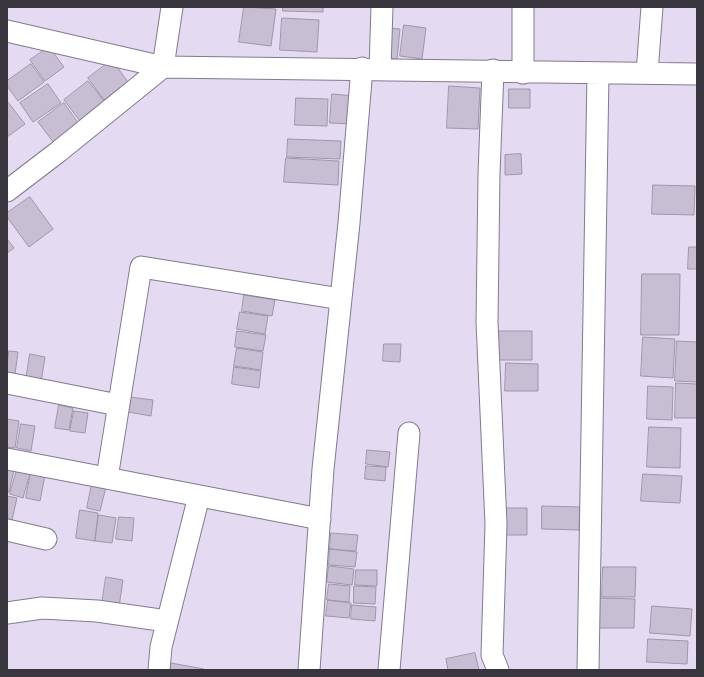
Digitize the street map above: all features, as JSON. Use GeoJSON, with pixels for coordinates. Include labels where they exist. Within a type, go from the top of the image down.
{"type":"FeatureCollection","features":[{"type":"Feature","properties":{"kind":"street"},"geometry":{"type":"LineString","coordinates":[[7,191],[58,152],[163,67],[172,7]]}},
{"type":"Feature","properties":{"kind":"street"},"geometry":{"type":"LineString","coordinates":[[309,670],[320,519],[341,299],[371,68],[382,7]]}},
{"type":"Feature","properties":{"kind":"street"},"geometry":{"type":"LineString","coordinates":[[523,7],[524,73]]}},
{"type":"Feature","properties":{"kind":"street"},"geometry":{"type":"LineString","coordinates":[[647,73],[652,7]]}},
{"type":"Feature","properties":{"kind":"street"},"geometry":{"type":"LineString","coordinates":[[7,31],[163,67],[371,68],[493,70],[524,73],[697,74]]}},
{"type":"Feature","properties":{"kind":"street"},"geometry":{"type":"LineString","coordinates":[[493,70],[489,174],[487,322],[496,524],[492,654],[498,670]]}},
{"type":"Feature","properties":{"kind":"street"},"geometry":{"type":"LineString","coordinates":[[588,670],[598,73]]}},
{"type":"Feature","properties":{"kind":"street"},"geometry":{"type":"LineString","coordinates":[[107,478],[141,267],[341,299]]}},
{"type":"Feature","properties":{"kind":"street"},"geometry":{"type":"LineString","coordinates":[[7,383],[118,405]]}},
{"type":"Feature","properties":{"kind":"street"},"geometry":{"type":"LineString","coordinates":[[389,670],[409,433]]}},
{"type":"Feature","properties":{"kind":"street"},"geometry":{"type":"LineString","coordinates":[[7,459],[320,519]]}},
{"type":"Feature","properties":{"kind":"street"},"geometry":{"type":"LineString","coordinates":[[159,670],[161,647],[199,496]]}},
{"type":"Feature","properties":{"kind":"street"},"geometry":{"type":"LineString","coordinates":[[7,530],[46,539]]}},
{"type":"Feature","properties":{"kind":"street"},"geometry":{"type":"LineString","coordinates":[[7,614],[42,608],[98,611],[167,621]]}},
{"type":"Feature","properties":{"kind":"building"},"geometry":{"type":"Polygon","coordinates":[[[244,7],[276,9],[271,46],[239,42],[244,7]]]}},
{"type":"Feature","properties":{"kind":"building"},"geometry":{"type":"Polygon","coordinates":[[[283,7],[323,7],[323,12],[283,11],[283,7]]]}},
{"type":"Feature","properties":{"kind":"building"},"geometry":{"type":"Polygon","coordinates":[[[282,18],[319,20],[317,52],[280,50],[282,18]]]}},
{"type":"Feature","properties":{"kind":"building"},"geometry":{"type":"Polygon","coordinates":[[[404,25],[426,28],[422,59],[400,56],[404,25]]]}},
{"type":"Feature","properties":{"kind":"building"},"geometry":{"type":"Polygon","coordinates":[[[376,27],[400,29],[397,59],[374,57],[376,27]]]}},
{"type":"Feature","properties":{"kind":"building"},"geometry":{"type":"Polygon","coordinates":[[[49,47],[64,67],[45,81],[30,60],[49,47]]]}},
{"type":"Feature","properties":{"kind":"building"},"geometry":{"type":"Polygon","coordinates":[[[112,60],[128,82],[104,100],[88,78],[112,60]]]}},
{"type":"Feature","properties":{"kind":"building"},"geometry":{"type":"Polygon","coordinates":[[[31,64],[44,82],[18,101],[7,86],[7,81],[31,64]]]}},
{"type":"Feature","properties":{"kind":"building"},"geometry":{"type":"Polygon","coordinates":[[[88,81],[105,102],[80,121],[64,100],[88,81]]]}},
{"type":"Feature","properties":{"kind":"building"},"geometry":{"type":"Polygon","coordinates":[[[48,84],[61,103],[33,122],[20,103],[48,84]]]}},
{"type":"Feature","properties":{"kind":"building"},"geometry":{"type":"Polygon","coordinates":[[[449,86],[480,88],[478,129],[447,128],[449,86]]]}},
{"type":"Feature","properties":{"kind":"building"},"geometry":{"type":"Polygon","coordinates":[[[509,89],[530,89],[530,108],[509,108],[509,89]]]}},
{"type":"Feature","properties":{"kind":"building"},"geometry":{"type":"Polygon","coordinates":[[[332,94],[354,96],[352,124],[330,123],[332,94]]]}},
{"type":"Feature","properties":{"kind":"building"},"geometry":{"type":"Polygon","coordinates":[[[296,98],[328,99],[327,126],[295,125],[296,98]]]}},
{"type":"Feature","properties":{"kind":"building"},"geometry":{"type":"Polygon","coordinates":[[[7,101],[25,124],[7,137],[7,101]]]}},
{"type":"Feature","properties":{"kind":"building"},"geometry":{"type":"Polygon","coordinates":[[[64,103],[79,124],[54,143],[38,122],[64,103]]]}},
{"type":"Feature","properties":{"kind":"building"},"geometry":{"type":"Polygon","coordinates":[[[288,139],[341,141],[340,159],[287,157],[288,139]]]}},
{"type":"Feature","properties":{"kind":"building"},"geometry":{"type":"Polygon","coordinates":[[[521,154],[522,174],[505,175],[505,155],[521,154]]]}},
{"type":"Feature","properties":{"kind":"building"},"geometry":{"type":"Polygon","coordinates":[[[286,158],[339,161],[338,185],[284,182],[286,158]]]}},
{"type":"Feature","properties":{"kind":"building"},"geometry":{"type":"Polygon","coordinates":[[[653,185],[695,186],[694,215],[652,214],[653,185]]]}},
{"type":"Feature","properties":{"kind":"building"},"geometry":{"type":"Polygon","coordinates":[[[30,197],[53,229],[29,247],[7,217],[7,213],[30,197]]]}},
{"type":"Feature","properties":{"kind":"building"},"geometry":{"type":"Polygon","coordinates":[[[7,239],[14,248],[7,253],[7,239]]]}},
{"type":"Feature","properties":{"kind":"building"},"geometry":{"type":"Polygon","coordinates":[[[689,247],[697,247],[697,269],[688,269],[689,247]]]}},
{"type":"Feature","properties":{"kind":"building"},"geometry":{"type":"Polygon","coordinates":[[[642,274],[680,274],[679,335],[641,335],[642,274]]]}},
{"type":"Feature","properties":{"kind":"building"},"geometry":{"type":"Polygon","coordinates":[[[244,295],[275,300],[272,316],[242,311],[244,295]]]}},
{"type":"Feature","properties":{"kind":"building"},"geometry":{"type":"Polygon","coordinates":[[[240,312],[268,316],[265,334],[237,329],[240,312]]]}},
{"type":"Feature","properties":{"kind":"building"},"geometry":{"type":"Polygon","coordinates":[[[237,331],[266,335],[263,351],[235,347],[237,331]]]}},
{"type":"Feature","properties":{"kind":"building"},"geometry":{"type":"Polygon","coordinates":[[[499,331],[532,331],[532,360],[499,360],[499,331]]]}},
{"type":"Feature","properties":{"kind":"building"},"geometry":{"type":"Polygon","coordinates":[[[643,337],[675,339],[673,378],[641,376],[643,337]]]}},
{"type":"Feature","properties":{"kind":"building"},"geometry":{"type":"Polygon","coordinates":[[[677,341],[697,342],[697,382],[675,381],[677,341]]]}},
{"type":"Feature","properties":{"kind":"building"},"geometry":{"type":"Polygon","coordinates":[[[384,344],[401,344],[400,362],[383,361],[384,344]]]}},
{"type":"Feature","properties":{"kind":"building"},"geometry":{"type":"Polygon","coordinates":[[[237,348],[263,352],[261,370],[234,366],[237,348]]]}},
{"type":"Feature","properties":{"kind":"building"},"geometry":{"type":"Polygon","coordinates":[[[9,351],[18,352],[15,374],[7,373],[9,351]]]}},
{"type":"Feature","properties":{"kind":"building"},"geometry":{"type":"Polygon","coordinates":[[[30,354],[45,357],[41,382],[26,380],[30,354]]]}},
{"type":"Feature","properties":{"kind":"building"},"geometry":{"type":"Polygon","coordinates":[[[506,363],[538,364],[538,391],[505,391],[506,363]]]}},
{"type":"Feature","properties":{"kind":"building"},"geometry":{"type":"Polygon","coordinates":[[[234,367],[261,371],[259,388],[232,384],[234,367]]]}},
{"type":"Feature","properties":{"kind":"building"},"geometry":{"type":"Polygon","coordinates":[[[676,383],[697,384],[697,418],[675,418],[676,383]]]}},
{"type":"Feature","properties":{"kind":"building"},"geometry":{"type":"Polygon","coordinates":[[[648,386],[673,387],[672,420],[647,419],[648,386]]]}},
{"type":"Feature","properties":{"kind":"building"},"geometry":{"type":"Polygon","coordinates":[[[130,397],[153,400],[151,416],[128,412],[130,397]]]}},
{"type":"Feature","properties":{"kind":"building"},"geometry":{"type":"Polygon","coordinates":[[[59,405],[73,408],[69,430],[55,428],[59,405]]]}},
{"type":"Feature","properties":{"kind":"building"},"geometry":{"type":"Polygon","coordinates":[[[74,411],[88,413],[85,433],[70,431],[74,411]]]}},
{"type":"Feature","properties":{"kind":"building"},"geometry":{"type":"Polygon","coordinates":[[[7,419],[19,421],[15,448],[7,447],[7,419]]]}},
{"type":"Feature","properties":{"kind":"building"},"geometry":{"type":"Polygon","coordinates":[[[21,424],[35,426],[31,451],[17,448],[21,424]]]}},
{"type":"Feature","properties":{"kind":"building"},"geometry":{"type":"Polygon","coordinates":[[[649,427],[681,428],[680,468],[647,467],[649,427]]]}},
{"type":"Feature","properties":{"kind":"building"},"geometry":{"type":"Polygon","coordinates":[[[367,450],[390,452],[388,467],[366,464],[367,450]]]}},
{"type":"Feature","properties":{"kind":"building"},"geometry":{"type":"Polygon","coordinates":[[[366,466],[386,467],[385,481],[365,479],[366,466]]]}},
{"type":"Feature","properties":{"kind":"building"},"geometry":{"type":"Polygon","coordinates":[[[7,468],[14,470],[9,492],[7,492],[7,468]]]}},
{"type":"Feature","properties":{"kind":"building"},"geometry":{"type":"Polygon","coordinates":[[[17,470],[30,474],[23,498],[10,494],[17,470]]]}},
{"type":"Feature","properties":{"kind":"building"},"geometry":{"type":"Polygon","coordinates":[[[31,472],[45,475],[40,501],[26,498],[31,472]]]}},
{"type":"Feature","properties":{"kind":"building"},"geometry":{"type":"Polygon","coordinates":[[[643,474],[682,476],[680,503],[641,501],[643,474]]]}},
{"type":"Feature","properties":{"kind":"building"},"geometry":{"type":"Polygon","coordinates":[[[92,484],[106,487],[100,511],[87,508],[92,484]]]}},
{"type":"Feature","properties":{"kind":"building"},"geometry":{"type":"Polygon","coordinates":[[[7,496],[17,498],[12,520],[7,519],[7,496]]]}},
{"type":"Feature","properties":{"kind":"building"},"geometry":{"type":"Polygon","coordinates":[[[542,506],[580,507],[579,530],[542,529],[542,506]]]}},
{"type":"Feature","properties":{"kind":"building"},"geometry":{"type":"Polygon","coordinates":[[[504,508],[527,508],[527,535],[504,535],[504,508]]]}},
{"type":"Feature","properties":{"kind":"building"},"geometry":{"type":"Polygon","coordinates":[[[80,510],[98,513],[95,541],[76,538],[80,510]]]}},
{"type":"Feature","properties":{"kind":"building"},"geometry":{"type":"Polygon","coordinates":[[[99,515],[116,518],[112,543],[95,541],[99,515]]]}},
{"type":"Feature","properties":{"kind":"building"},"geometry":{"type":"Polygon","coordinates":[[[119,517],[134,518],[132,541],[116,539],[119,517]]]}},
{"type":"Feature","properties":{"kind":"building"},"geometry":{"type":"Polygon","coordinates":[[[331,533],[358,535],[356,551],[330,549],[331,533]]]}},
{"type":"Feature","properties":{"kind":"building"},"geometry":{"type":"Polygon","coordinates":[[[330,549],[357,552],[355,567],[329,565],[330,549]]]}},
{"type":"Feature","properties":{"kind":"building"},"geometry":{"type":"Polygon","coordinates":[[[329,566],[354,569],[352,585],[327,582],[329,566]]]}},
{"type":"Feature","properties":{"kind":"building"},"geometry":{"type":"Polygon","coordinates":[[[603,567],[636,567],[635,597],[602,597],[603,567]]]}},
{"type":"Feature","properties":{"kind":"building"},"geometry":{"type":"Polygon","coordinates":[[[356,570],[377,570],[377,586],[355,585],[356,570]]]}},
{"type":"Feature","properties":{"kind":"building"},"geometry":{"type":"Polygon","coordinates":[[[106,577],[123,580],[119,607],[102,604],[106,577]]]}},
{"type":"Feature","properties":{"kind":"building"},"geometry":{"type":"Polygon","coordinates":[[[329,584],[350,586],[349,602],[327,600],[329,584]]]}},
{"type":"Feature","properties":{"kind":"building"},"geometry":{"type":"Polygon","coordinates":[[[354,586],[376,587],[375,604],[354,603],[354,586]]]}},
{"type":"Feature","properties":{"kind":"building"},"geometry":{"type":"Polygon","coordinates":[[[599,598],[635,599],[634,628],[598,628],[599,598]]]}},
{"type":"Feature","properties":{"kind":"building"},"geometry":{"type":"Polygon","coordinates":[[[328,600],[351,603],[349,618],[326,616],[328,600]]]}},
{"type":"Feature","properties":{"kind":"building"},"geometry":{"type":"Polygon","coordinates":[[[352,605],[376,607],[375,621],[351,619],[352,605]]]}},
{"type":"Feature","properties":{"kind":"building"},"geometry":{"type":"Polygon","coordinates":[[[652,606],[692,609],[690,636],[650,633],[652,606]]]}},
{"type":"Feature","properties":{"kind":"building"},"geometry":{"type":"Polygon","coordinates":[[[648,639],[688,641],[687,664],[647,662],[648,639]]]}},
{"type":"Feature","properties":{"kind":"building"},"geometry":{"type":"Polygon","coordinates":[[[475,653],[479,670],[448,670],[446,659],[475,653]]]}},
{"type":"Feature","properties":{"kind":"building"},"geometry":{"type":"Polygon","coordinates":[[[171,663],[204,669],[204,670],[170,670],[171,663]]]}}]}
